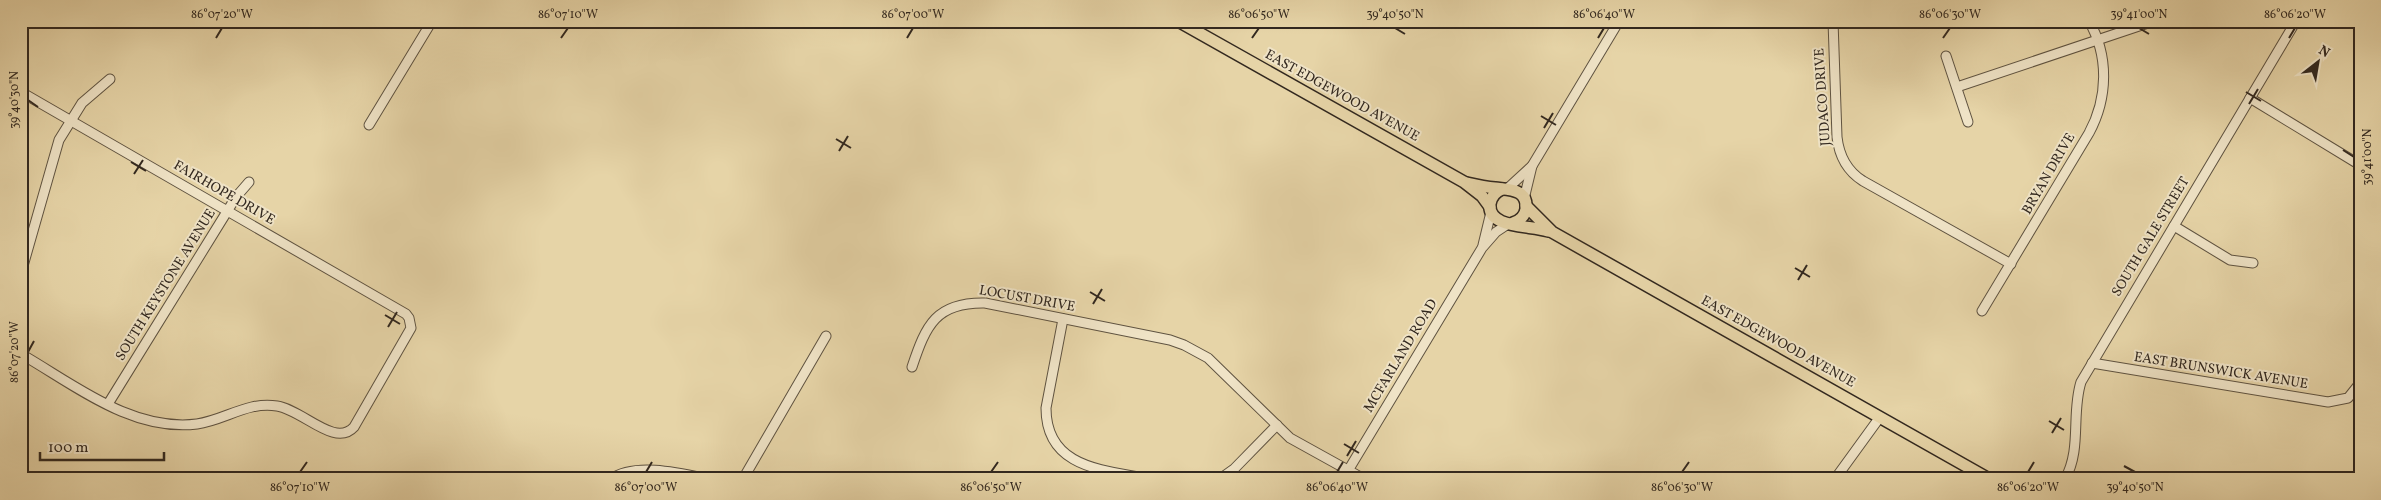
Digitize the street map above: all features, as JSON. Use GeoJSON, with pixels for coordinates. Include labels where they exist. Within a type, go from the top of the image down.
{"type":"FeatureCollection","features":[{"type":"Feature","properties":{"kind":"main road","name":"EAST EDGEWOOD AVENUE"},"geometry":{"type":"LineString","coordinates":[[1178,21],[1464,182],[1482,196],[1499,222],[1552,232]]}},
{"type":"Feature","properties":{"kind":"main road","name":"EAST EDGEWOOD AVENUE"},"geometry":{"type":"LineString","coordinates":[[1464,182],[1519,192],[1525,203],[1552,232],[1990,479]]}},
{"type":"Feature","properties":{"kind":"main road"},"geometry":{"type":"LineString","coordinates":[[1490,210],[1494,194],[1505,188]]}},
{"type":"Feature","properties":{"kind":"main road"},"geometry":{"type":"LineString","coordinates":[[1510,224],[1522,217],[1525,203]]}},
{"type":"Feature","properties":{"kind":"street"},"geometry":{"type":"LineString","coordinates":[[369,125],[432,21]]}},
{"type":"Feature","properties":{"kind":"street"},"geometry":{"type":"LineString","coordinates":[[1525,203],[1532,166],[1618,21]]}},
{"type":"Feature","properties":{"kind":"street","name":"JUDACO DRIVE"},"geometry":{"type":"LineString","coordinates":[[1833,21],[1834,98],[1838,141],[1842,157],[1849,168],[1863,181],[2011,264]]}},
{"type":"Feature","properties":{"kind":"street","name":"BRYAN DRIVE"},"geometry":{"type":"LineString","coordinates":[[1982,311],[2089,133],[2097,116],[2102,97],[2104,74],[2097,40],[2089,21]]}},
{"type":"Feature","properties":{"kind":"street","name":"SOUTH GALE STREET"},"geometry":{"type":"LineString","coordinates":[[2065,479],[2074,453],[2079,388],[2092,363],[2296,21]]}},
{"type":"Feature","properties":{"kind":"street"},"geometry":{"type":"LineString","coordinates":[[1957,86],[2151,22]]}},
{"type":"Feature","properties":{"kind":"street"},"geometry":{"type":"LineString","coordinates":[[1946,56],[1968,122]]}},
{"type":"Feature","properties":{"kind":"street"},"geometry":{"type":"LineString","coordinates":[[21,273],[55,151],[70,120],[86,98],[110,79]]}},
{"type":"Feature","properties":{"kind":"street","name":"FAIRHOPE DRIVE"},"geometry":{"type":"LineString","coordinates":[[21,92],[406,314],[410,321],[410,334],[354,427],[344,434],[332,434],[294,410],[271,405],[248,407],[210,421],[186,425],[163,425],[144,421],[108,404]]}},
{"type":"Feature","properties":{"kind":"street"},"geometry":{"type":"LineString","coordinates":[[2250,98],[2360,165]]}},
{"type":"Feature","properties":{"kind":"street"},"geometry":{"type":"LineString","coordinates":[[1505,188],[1532,166]]}},
{"type":"Feature","properties":{"kind":"street","name":"SOUTH KEYSTONE AVENUE"},"geometry":{"type":"LineString","coordinates":[[108,404],[228,211],[249,182]]}},
{"type":"Feature","properties":{"kind":"street","name":"MCFARLAND ROAD"},"geometry":{"type":"LineString","coordinates":[[1482,248],[1490,210]]}},
{"type":"Feature","properties":{"kind":"street","name":"MCFARLAND ROAD"},"geometry":{"type":"LineString","coordinates":[[1343,479],[1482,248],[1496,232],[1510,224]]}},
{"type":"Feature","properties":{"kind":"street"},"geometry":{"type":"LineString","coordinates":[[2174,226],[2230,260],[2253,263]]}},
{"type":"Feature","properties":{"kind":"street","name":"LOCUST DRIVE"},"geometry":{"type":"LineString","coordinates":[[912,367],[923,334],[929,324],[944,311],[962,304],[985,304],[1176,342],[1208,358],[1290,438],[1364,479]]}},
{"type":"Feature","properties":{"kind":"street"},"geometry":{"type":"LineString","coordinates":[[1063,319],[1046,408],[1048,428],[1053,439],[1064,454],[1077,462],[1149,479]]}},
{"type":"Feature","properties":{"kind":"street"},"geometry":{"type":"LineString","coordinates":[[743,479],[826,336]]}},
{"type":"Feature","properties":{"kind":"street"},"geometry":{"type":"LineString","coordinates":[[21,354],[108,404]]}},
{"type":"Feature","properties":{"kind":"street","name":"EAST BRUNSWICK AVENUE"},"geometry":{"type":"LineString","coordinates":[[2092,363],[2328,402],[2345,399],[2354,392],[2360,383]]}},
{"type":"Feature","properties":{"kind":"street"},"geometry":{"type":"LineString","coordinates":[[1835,479],[1880,417]]}},
{"type":"Feature","properties":{"kind":"street"},"geometry":{"type":"LineString","coordinates":[[1220,479],[1234,469],[1277,425]]}},
{"type":"Feature","properties":{"kind":"street"},"geometry":{"type":"LineString","coordinates":[[611,479],[627,471],[638,469],[708,479]]}}]}
